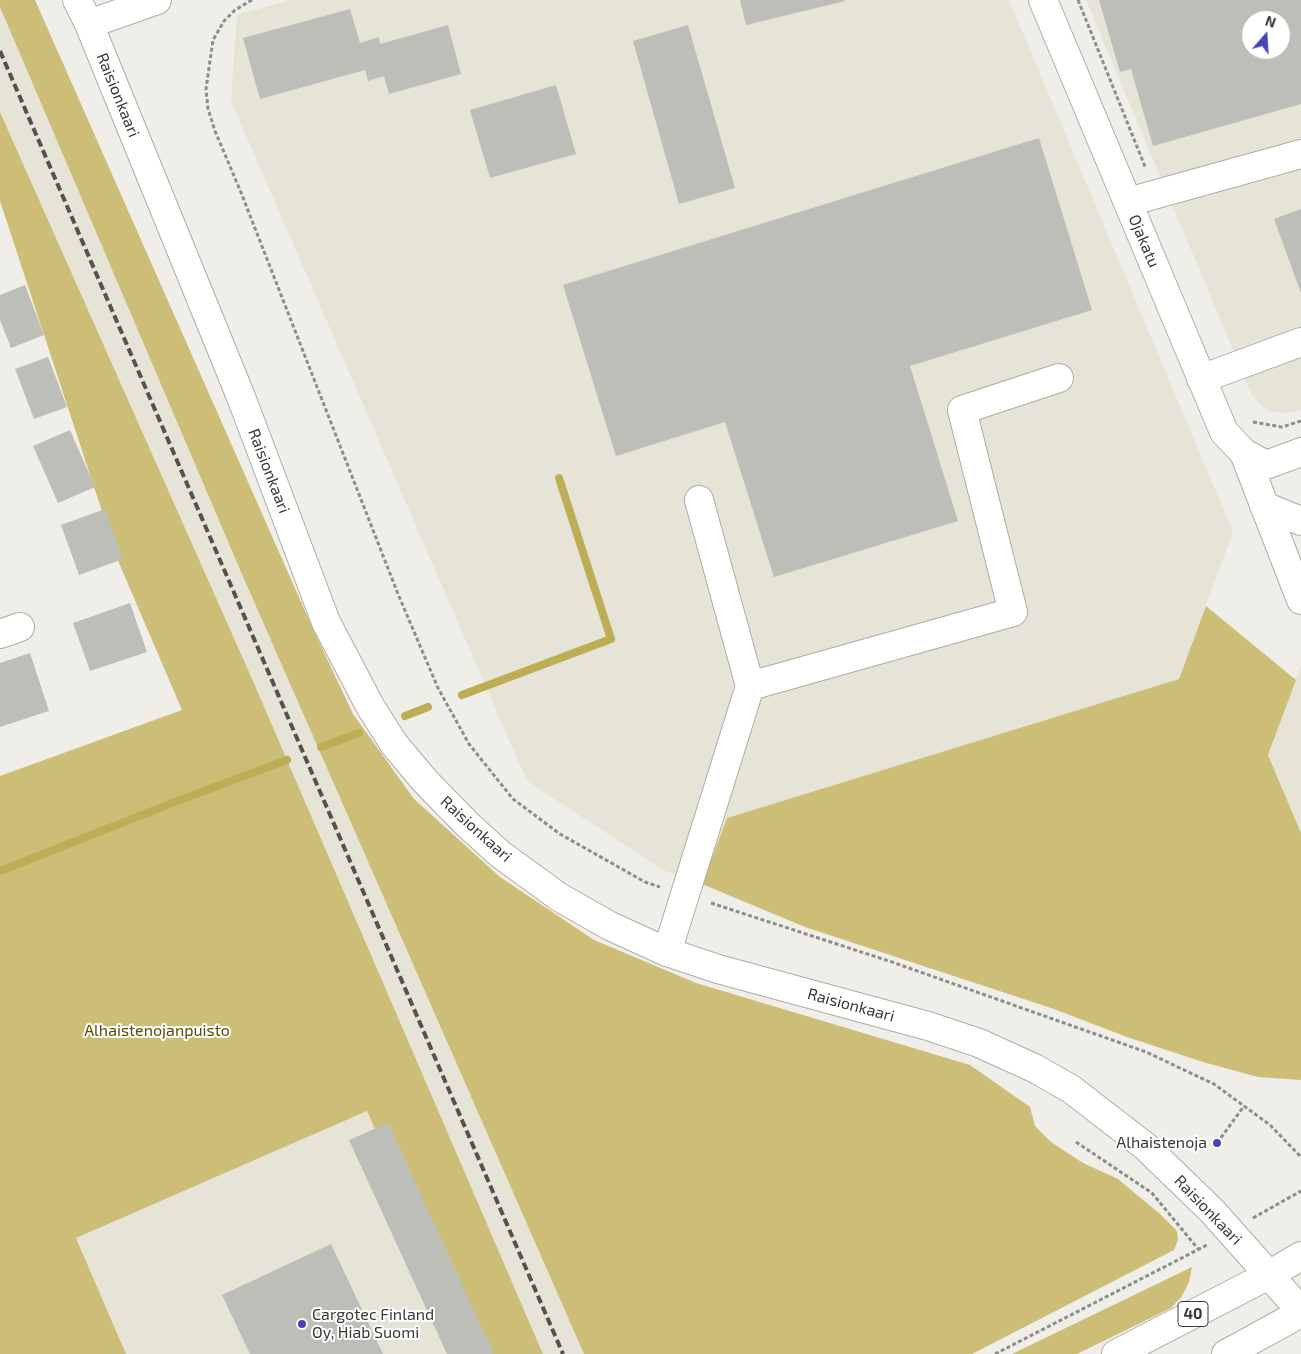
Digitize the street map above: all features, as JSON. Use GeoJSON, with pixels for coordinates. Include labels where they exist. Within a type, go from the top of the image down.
{"type":"FeatureCollection","features":[{"type":"Feature","properties":{"kind":"main road"},"geometry":{"type":"LineString","coordinates":[[82,11],[157,0]]}},
{"type":"Feature","properties":{"kind":"main road","name":"Ojakatu"},"geometry":{"type":"LineString","coordinates":[[1043,0],[1224,432],[1255,459]]}},
{"type":"Feature","properties":{"kind":"main road","name":"Raisionkaari"},"geometry":{"type":"LineString","coordinates":[[82,11],[237,388],[326,622],[370,706],[394,744],[425,781],[467,824],[500,854],[568,902],[610,926],[667,952],[718,969],[928,1026],[979,1043],[1042,1072],[1071,1089],[1146,1147],[1213,1212],[1301,1312]]}},
{"type":"Feature","properties":{"kind":"main road"},"geometry":{"type":"LineString","coordinates":[[1128,202],[1301,154]]}},
{"type":"Feature","properties":{"kind":"main road"},"geometry":{"type":"LineString","coordinates":[[1201,379],[1301,342]]}},
{"type":"Feature","properties":{"kind":"main road"},"geometry":{"type":"LineString","coordinates":[[750,686],[1013,612],[962,410],[1059,378]]}},
{"type":"Feature","properties":{"kind":"main road"},"geometry":{"type":"LineString","coordinates":[[1301,452],[1255,459],[1264,506],[1301,600]]}},
{"type":"Feature","properties":{"kind":"main road"},"geometry":{"type":"LineString","coordinates":[[667,952],[750,686],[699,500]]}},
{"type":"Feature","properties":{"kind":"main road"},"geometry":{"type":"LineString","coordinates":[[1264,506],[1301,521]]}},
{"type":"Feature","properties":{"kind":"main road","name":"40"},"geometry":{"type":"LineString","coordinates":[[1116,1354],[1301,1256]]}},
{"type":"Feature","properties":{"kind":"main road"},"geometry":{"type":"LineString","coordinates":[[1226,1354],[1301,1312]]}},
{"type":"Feature","properties":{"kind":"path"},"geometry":{"type":"LineString","coordinates":[[252,0],[235,10],[224,22],[213,40],[206,89],[208,109],[214,130],[244,199],[398,594],[438,688],[469,744],[513,799],[560,834],[645,882],[892,962],[1146,1052],[1214,1084],[1270,1125],[1301,1157]]}},
{"type":"Feature","properties":{"kind":"path"},"geometry":{"type":"LineString","coordinates":[[1249,421],[1282,427],[1301,421]]}},
{"type":"Feature","properties":{"kind":"path"},"geometry":{"type":"LineString","coordinates":[[1217,1143],[1244,1106]]}},
{"type":"Feature","properties":{"kind":"path"},"geometry":{"type":"LineString","coordinates":[[995,1354],[1199,1250],[1152,1193],[1076,1142]]}},
{"type":"Feature","properties":{"kind":"path"},"geometry":{"type":"LineString","coordinates":[[1271,1207],[1301,1191]]}},
{"type":"Feature","properties":{"kind":"shaded area"},"geometry":{"type":"Polygon","coordinates":[[[291,0],[1009,0],[1233,532],[1179,679],[727,818],[702,884],[663,870],[527,781],[231,101],[237,15],[291,0]]]}},
{"type":"Feature","properties":{"kind":"shaded area"},"geometry":{"type":"Polygon","coordinates":[[[1086,0],[1301,0],[1301,410],[1291,413],[1269,412],[1253,397],[1086,0]]]}},
{"type":"Feature","properties":{"kind":"shaded area"},"geometry":{"type":"Polygon","coordinates":[[[0,7],[241,572],[584,1354],[543,1354],[253,681],[0,112],[0,7]]]}},
{"type":"Feature","properties":{"kind":"shaded area"},"geometry":{"type":"Polygon","coordinates":[[[1301,665],[1301,833],[1268,755],[1301,665]]]}},
{"type":"Feature","properties":{"kind":"shaded area"},"geometry":{"type":"Polygon","coordinates":[[[367,1111],[474,1354],[126,1354],[76,1238],[367,1111]]]}},
{"type":"Feature","properties":{"kind":"green space"},"geometry":{"type":"Polygon","coordinates":[[[0,0],[35,0],[313,629],[353,714],[414,799],[500,877],[594,940],[696,983],[970,1065],[1030,1107],[1035,1126],[1051,1142],[1083,1163],[1118,1179],[1160,1214],[1177,1231],[1178,1240],[1174,1250],[972,1354],[584,1354],[241,572],[0,7],[0,0]]]}},
{"type":"Feature","properties":{"kind":"green space","name":"Alhaistenojanpuisto"},"geometry":{"type":"Polygon","coordinates":[[[0,112],[253,681],[543,1354],[474,1354],[367,1111],[76,1238],[126,1354],[0,1354],[0,776],[182,710],[119,563],[0,201],[0,112]]]}},
{"type":"Feature","properties":{"kind":"green space"},"geometry":{"type":"Polygon","coordinates":[[[1206,606],[1296,680],[1268,755],[1301,833],[1301,1080],[1258,1077],[1203,1062],[1127,1037],[1054,1009],[805,927],[702,884],[727,818],[1179,679],[1206,606]]]}},
{"type":"Feature","properties":{"kind":"green space"},"geometry":{"type":"Polygon","coordinates":[[[1192,1267],[1189,1282],[1182,1296],[1171,1308],[1077,1354],[1012,1354],[1192,1267]]]}},
{"type":"Feature","properties":{"kind":"building"},"geometry":{"type":"Polygon","coordinates":[[[740,0],[845,0],[845,1],[746,25],[740,0]]]}},
{"type":"Feature","properties":{"kind":"building"},"geometry":{"type":"Polygon","coordinates":[[[1099,0],[1301,0],[1301,104],[1153,146],[1131,69],[1120,72],[1099,0]]]}},
{"type":"Feature","properties":{"kind":"building"},"geometry":{"type":"Polygon","coordinates":[[[350,9],[360,43],[379,37],[380,44],[448,25],[461,74],[389,94],[384,76],[368,81],[365,70],[260,99],[243,38],[350,9]]]}},
{"type":"Feature","properties":{"kind":"building"},"geometry":{"type":"Polygon","coordinates":[[[688,25],[735,188],[679,204],[633,41],[688,25]]]}},
{"type":"Feature","properties":{"kind":"building"},"geometry":{"type":"Polygon","coordinates":[[[556,85],[576,154],[490,178],[470,110],[556,85]]]}},
{"type":"Feature","properties":{"kind":"building"},"geometry":{"type":"Polygon","coordinates":[[[1039,138],[1092,310],[910,366],[958,521],[774,577],[725,422],[616,456],[563,285],[1039,138]]]}},
{"type":"Feature","properties":{"kind":"building"},"geometry":{"type":"Polygon","coordinates":[[[1301,209],[1301,293],[1274,219],[1301,209]]]}},
{"type":"Feature","properties":{"kind":"building"},"geometry":{"type":"Polygon","coordinates":[[[25,285],[44,335],[11,348],[0,320],[0,295],[25,285]]]}},
{"type":"Feature","properties":{"kind":"building"},"geometry":{"type":"Polygon","coordinates":[[[48,357],[67,407],[34,419],[15,369],[48,357]]]}},
{"type":"Feature","properties":{"kind":"building"},"geometry":{"type":"Polygon","coordinates":[[[70,430],[95,487],[58,503],[33,446],[70,430]]]}},
{"type":"Feature","properties":{"kind":"building"},"geometry":{"type":"Polygon","coordinates":[[[105,509],[123,559],[79,575],[61,525],[105,509]]]}},
{"type":"Feature","properties":{"kind":"building"},"geometry":{"type":"Polygon","coordinates":[[[130,603],[147,652],[90,671],[73,623],[130,603]]]}},
{"type":"Feature","properties":{"kind":"building"},"geometry":{"type":"Polygon","coordinates":[[[30,653],[49,711],[0,727],[0,663],[30,653]]]}},
{"type":"Feature","properties":{"kind":"building"},"geometry":{"type":"Polygon","coordinates":[[[388,1123],[494,1354],[447,1354],[349,1140],[388,1123]]]}},
{"type":"Feature","properties":{"kind":"building","name":"Cargotec Finland Oy, Hiab Suomi"},"geometry":{"type":"Polygon","coordinates":[[[331,1244],[383,1354],[250,1354],[222,1295],[331,1244]]]}},
{"type":"Feature","properties":{"kind":"waterway"},"geometry":{"type":"LineString","coordinates":[[462,695],[611,639],[559,478]]}},
{"type":"Feature","properties":{"kind":"waterway"},"geometry":{"type":"LineString","coordinates":[[405,716],[428,707]]}},
{"type":"Feature","properties":{"kind":"waterway"},"geometry":{"type":"LineString","coordinates":[[321,747],[359,733]]}},
{"type":"Feature","properties":{"kind":"waterway"},"geometry":{"type":"LineString","coordinates":[[0,871],[287,760]]}},
{"type":"Feature","properties":{"kind":"railway"},"geometry":{"type":"LineString","coordinates":[[0,51],[563,1354]]}},
{"type":"Feature","properties":{"kind":"place","name":"Alhaistenoja"},"geometry":{"type":"Point","coordinates":[1217,1143]}},
{"type":"Feature","properties":{"kind":"place","name":"Cargotec Finland Oy, Hiab Suomi"},"geometry":{"type":"Point","coordinates":[302,1324]}}]}
